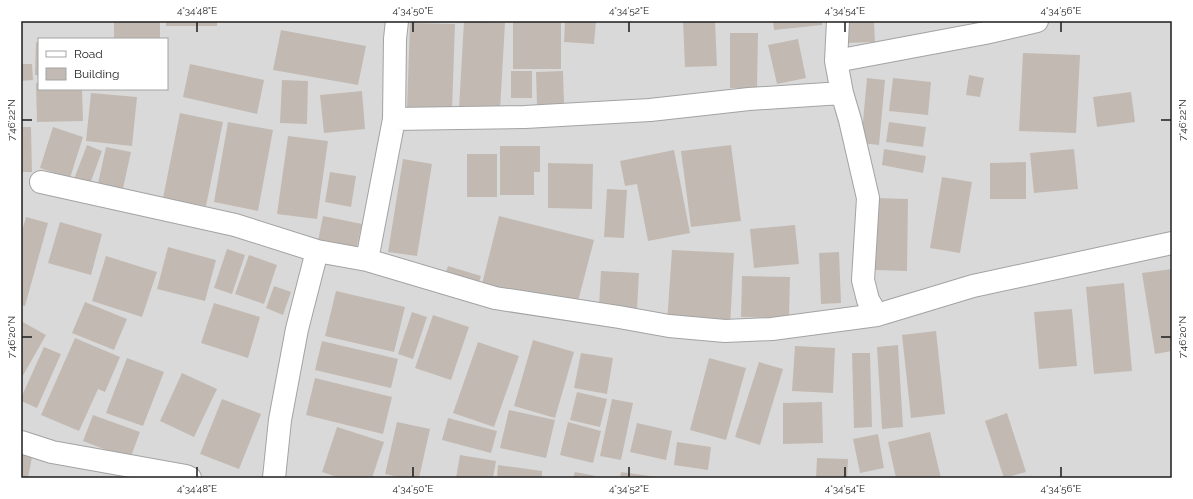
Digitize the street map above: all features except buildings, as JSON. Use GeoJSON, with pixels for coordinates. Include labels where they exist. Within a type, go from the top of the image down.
{"type":"FeatureCollection","features":[{"type":"Feature","properties":{"kind":"street"},"geometry":{"type":"LineString","coordinates":[[367,260],[394,118],[395,39],[397,21]]}},
{"type":"Feature","properties":{"kind":"street"},"geometry":{"type":"LineString","coordinates":[[838,21],[836,61],[842,93],[850,120],[868,198],[863,280],[868,300],[877,315]]}},
{"type":"Feature","properties":{"kind":"street"},"geometry":{"type":"LineString","coordinates":[[836,61],[985,33],[1037,21]]}},
{"type":"Feature","properties":{"kind":"street"},"geometry":{"type":"LineString","coordinates":[[394,118],[525,117],[650,110],[749,99],[842,93]]}},
{"type":"Feature","properties":{"kind":"street"},"geometry":{"type":"LineString","coordinates":[[41,182],[236,225],[317,251],[367,260],[495,298],[669,326],[724,332],[772,329],[877,315],[973,286],[1172,243]]}},
{"type":"Feature","properties":{"kind":"street"},"geometry":{"type":"LineString","coordinates":[[274,478],[280,420],[296,337],[317,251]]}},
{"type":"Feature","properties":{"kind":"street"},"geometry":{"type":"LineString","coordinates":[[21,442],[52,452],[186,476],[190,478]]}},
{"type":"Feature","properties":{"kind":"shaded area"},"geometry":{"type":"Polygon","coordinates":[[[21,21],[1172,21],[1172,478],[21,478],[21,21]]]}}]}
